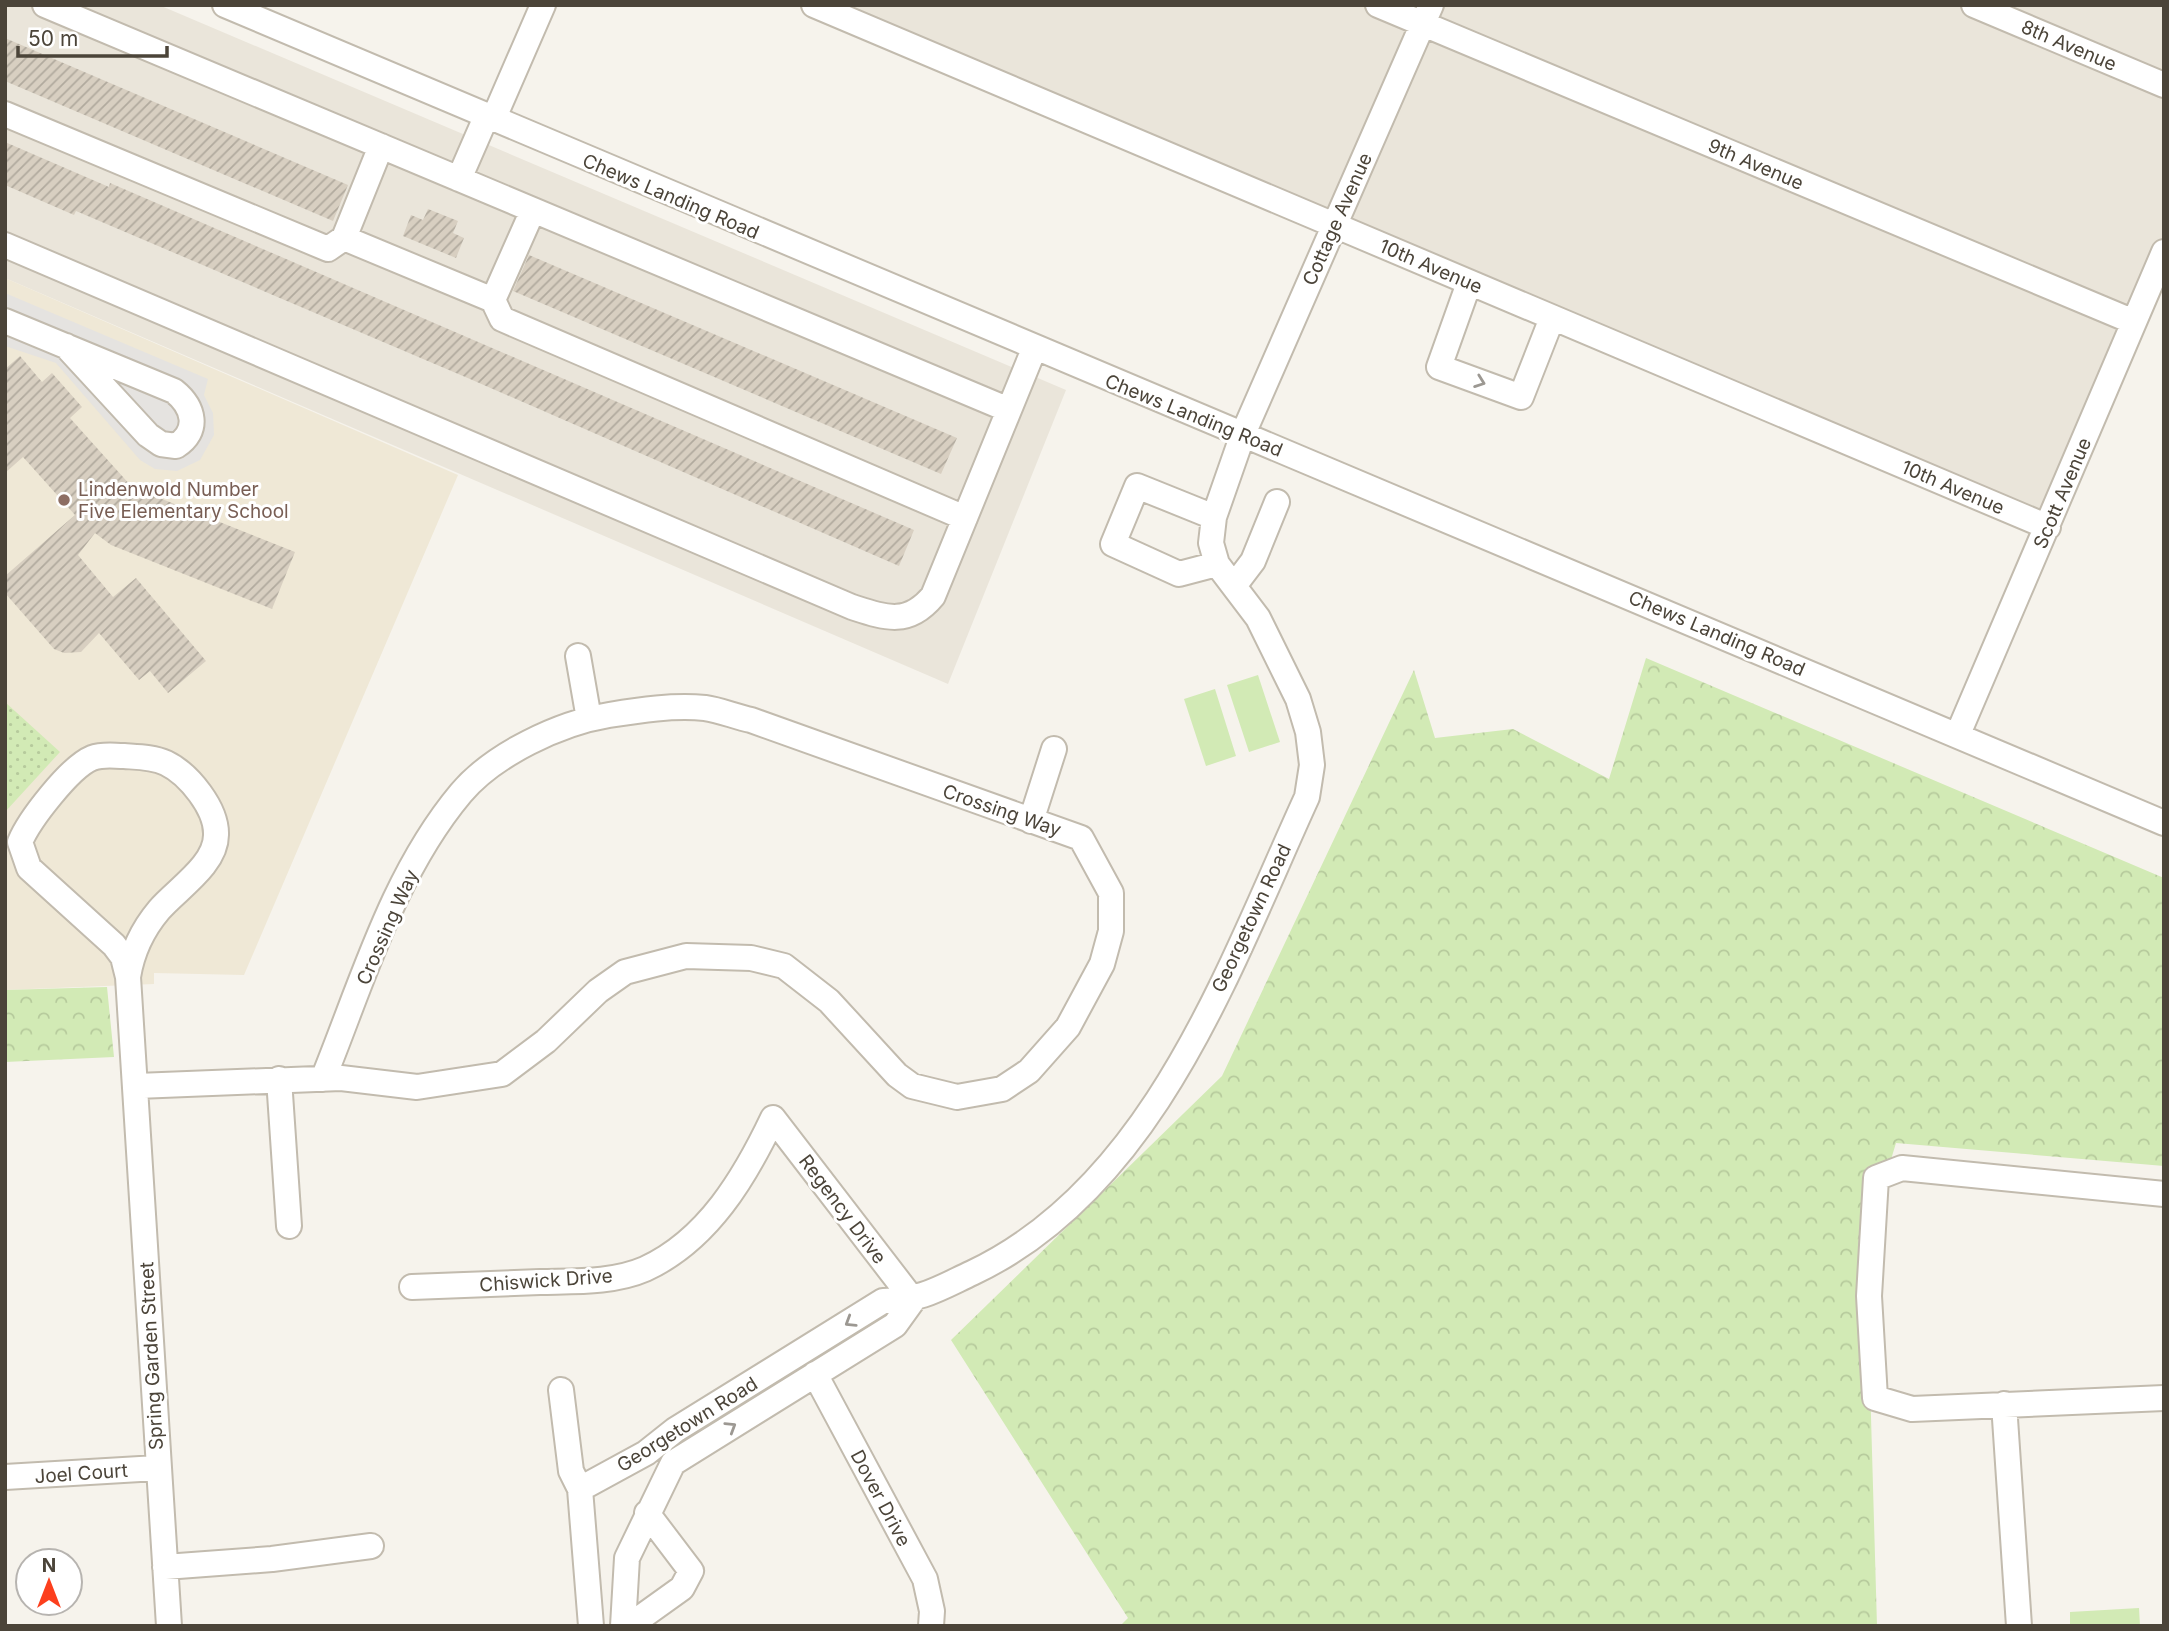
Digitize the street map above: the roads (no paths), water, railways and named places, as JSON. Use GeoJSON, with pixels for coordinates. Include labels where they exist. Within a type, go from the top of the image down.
{"type":"FeatureCollection","features":[{"type":"Feature","properties":{"kind":"street"},"geometry":{"type":"LineString","coordinates":[[46,5],[1009,410]]}},
{"type":"Feature","properties":{"kind":"street","name":"Chews Landing Road"},"geometry":{"type":"LineString","coordinates":[[225,5],[1034,349],[1243,434],[2164,823]]}},
{"type":"Feature","properties":{"kind":"street"},"geometry":{"type":"LineString","coordinates":[[459,179],[543,5]]}},
{"type":"Feature","properties":{"kind":"street","name":"10th Avenue"},"geometry":{"type":"LineString","coordinates":[[814,5],[2048,527]]}},
{"type":"Feature","properties":{"kind":"street","name":"9th Avenue"},"geometry":{"type":"LineString","coordinates":[[1378,5],[1427,15],[2134,323]]}},
{"type":"Feature","properties":{"kind":"street","name":"8th Avenue"},"geometry":{"type":"LineString","coordinates":[[1974,5],[2164,85]]}},
{"type":"Feature","properties":{"kind":"street","name":"Cottage Avenue"},"geometry":{"type":"LineString","coordinates":[[1243,434],[1427,15]]}},
{"type":"Feature","properties":{"kind":"street"},"geometry":{"type":"LineString","coordinates":[[5,114],[328,249],[344,238],[381,146]]}},
{"type":"Feature","properties":{"kind":"street"},"geometry":{"type":"LineString","coordinates":[[493,300],[533,210]]}},
{"type":"Feature","properties":{"kind":"street"},"geometry":{"type":"LineString","coordinates":[[344,238],[493,300],[502,319],[965,518]]}},
{"type":"Feature","properties":{"kind":"street"},"geometry":{"type":"LineString","coordinates":[[5,245],[581,493],[876,615],[898,619],[922,609],[933,596],[1034,349]]}},
{"type":"Feature","properties":{"kind":"street","name":"Scott Avenue"},"geometry":{"type":"LineString","coordinates":[[1958,734],[2164,252]]}},
{"type":"Feature","properties":{"kind":"street"},"geometry":{"type":"LineString","coordinates":[[1469,282],[1438,367],[1521,397],[1552,317]]}},
{"type":"Feature","properties":{"kind":"street"},"geometry":{"type":"LineString","coordinates":[[5,321],[66,346],[174,391],[191,411],[191,432],[176,446],[161,444],[148,435],[66,346]]}},
{"type":"Feature","properties":{"kind":"street"},"geometry":{"type":"LineString","coordinates":[[1214,517],[1137,486],[1113,544],[1180,574],[1217,564],[1211,543],[1214,517],[1243,434]]}},
{"type":"Feature","properties":{"kind":"street"},"geometry":{"type":"LineString","coordinates":[[1234,586],[1253,561],[1277,502]]}},
{"type":"Feature","properties":{"kind":"street","name":"Georgetown Road"},"geometry":{"type":"LineString","coordinates":[[623,1626],[626,1559],[647,1513],[676,1430],[883,1301],[913,1300],[1006,1257],[1051,1224],[1080,1197],[1132,1134],[1185,1060],[1307,797],[1312,765],[1308,732],[1298,699],[1258,618],[1217,564]]}},
{"type":"Feature","properties":{"kind":"street"},"geometry":{"type":"LineString","coordinates":[[578,656],[589,719]]}},
{"type":"Feature","properties":{"kind":"street","name":"Crossing Way"},"geometry":{"type":"LineString","coordinates":[[137,1086],[323,1079],[417,1087],[502,1074],[546,1041],[598,991],[625,972],[686,957],[699,957],[751,958],[784,966],[829,1001],[897,1075],[912,1086],[957,1097],[1002,1090],[1029,1071],[1068,1027],[1102,964],[1111,931],[1111,893],[1081,838],[751,720],[705,708],[644,709],[589,719],[546,732],[505,758],[463,790],[434,829],[398,893],[323,1079]]}},
{"type":"Feature","properties":{"kind":"street"},"geometry":{"type":"LineString","coordinates":[[1031,821],[1054,749]]}},
{"type":"Feature","properties":{"kind":"street"},"geometry":{"type":"LineString","coordinates":[[102,755],[145,757],[164,762],[179,771],[211,810],[216,826],[212,852],[158,911],[142,935],[131,959],[128,977],[123,957],[114,945],[29,868],[20,842],[30,821],[81,765],[102,755]]}},
{"type":"Feature","properties":{"kind":"street","name":"Spring Garden Street"},"geometry":{"type":"LineString","coordinates":[[128,977],[137,1086],[157,1468],[169,1626]]}},
{"type":"Feature","properties":{"kind":"street"},"geometry":{"type":"LineString","coordinates":[[279,1079],[289,1226]]}},
{"type":"Feature","properties":{"kind":"street","name":"Regency Drive"},"geometry":{"type":"LineString","coordinates":[[773,1118],[913,1300]]}},
{"type":"Feature","properties":{"kind":"street","name":"Chiswick Drive"},"geometry":{"type":"LineString","coordinates":[[412,1287],[597,1280],[643,1270],[676,1251],[713,1215],[748,1171],[773,1118]]}},
{"type":"Feature","properties":{"kind":"street"},"geometry":{"type":"LineString","coordinates":[[2164,1194],[1902,1168],[1876,1178],[1869,1296],[1875,1398],[1912,1409],[2164,1398]]}},
{"type":"Feature","properties":{"kind":"street","name":"Georgetown Road"},"geometry":{"type":"LineString","coordinates":[[580,1489],[667,1453],[815,1374],[895,1325],[913,1300]]}},
{"type":"Feature","properties":{"kind":"street","name":"Dover Drive"},"geometry":{"type":"LineString","coordinates":[[815,1374],[925,1579],[931,1626]]}},
{"type":"Feature","properties":{"kind":"street"},"geometry":{"type":"LineString","coordinates":[[561,1390],[571,1471],[580,1489],[591,1626]]}},
{"type":"Feature","properties":{"kind":"street"},"geometry":{"type":"LineString","coordinates":[[2004,1404],[2019,1626]]}},
{"type":"Feature","properties":{"kind":"street","name":"Joel Court"},"geometry":{"type":"LineString","coordinates":[[5,1477],[157,1468]]}},
{"type":"Feature","properties":{"kind":"street"},"geometry":{"type":"LineString","coordinates":[[629,1626],[682,1588],[691,1571],[647,1513]]}},
{"type":"Feature","properties":{"kind":"street"},"geometry":{"type":"LineString","coordinates":[[165,1567],[272,1559],[371,1546]]}},
{"type":"Feature","properties":{"kind":"place","name":"Lindenwold Number Five Elementary School"},"geometry":{"type":"Point","coordinates":[64,500]}}]}
